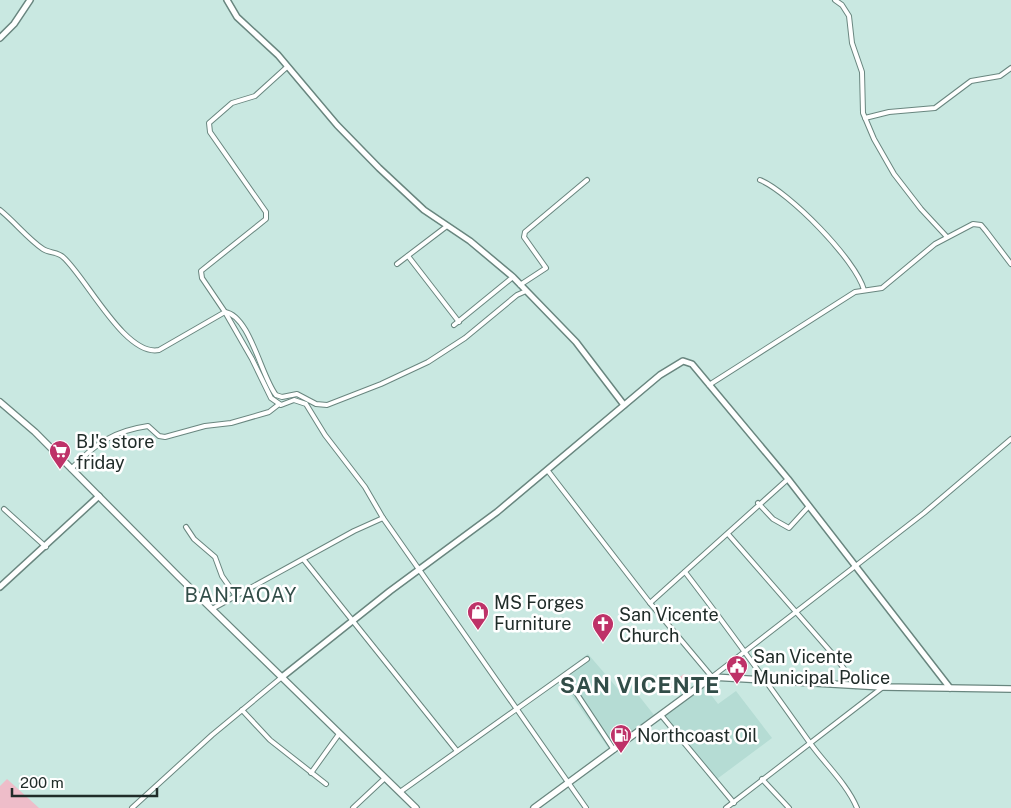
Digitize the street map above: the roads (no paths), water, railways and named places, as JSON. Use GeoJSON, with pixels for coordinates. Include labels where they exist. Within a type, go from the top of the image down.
{"type":"FeatureCollection","features":[{"type":"Feature","properties":{"kind":"main road"},"geometry":{"type":"LineString","coordinates":[[0,402],[72,469],[212,610],[416,808]]}},
{"type":"Feature","properties":{"kind":"main road"},"geometry":{"type":"LineString","coordinates":[[534,808],[712,677],[856,686],[1011,689]]}},
{"type":"Feature","properties":{"kind":"street"},"geometry":{"type":"LineString","coordinates":[[0,38],[14,24],[30,0]]}},
{"type":"Feature","properties":{"kind":"street"},"geometry":{"type":"LineString","coordinates":[[228,0],[231,8],[241,21],[266,43],[337,125],[379,168],[424,210],[470,241],[513,277],[580,347],[624,405]]}},
{"type":"Feature","properties":{"kind":"street"},"geometry":{"type":"LineString","coordinates":[[835,0],[842,5],[849,16],[852,43],[862,72],[862,105],[865,118],[894,174],[920,209],[946,237]]}},
{"type":"Feature","properties":{"kind":"street"},"geometry":{"type":"LineString","coordinates":[[278,405],[271,398],[252,359],[225,312],[202,278],[201,271],[262,223],[267,216],[210,132],[208,123],[232,103],[255,96],[287,67]]}},
{"type":"Feature","properties":{"kind":"street"},"geometry":{"type":"LineString","coordinates":[[865,118],[889,112],[935,108],[971,81],[1000,76],[1011,68]]}},
{"type":"Feature","properties":{"kind":"street"},"geometry":{"type":"LineString","coordinates":[[520,285],[546,268],[524,234],[587,180]]}},
{"type":"Feature","properties":{"kind":"street"},"geometry":{"type":"LineString","coordinates":[[760,180],[773,187],[810,220],[856,272],[864,290]]}},
{"type":"Feature","properties":{"kind":"street"},"geometry":{"type":"LineString","coordinates":[[0,210],[44,250],[63,257],[80,276],[99,305],[114,322],[148,350],[159,350],[225,312]]}},
{"type":"Feature","properties":{"kind":"street"},"geometry":{"type":"LineString","coordinates":[[708,385],[855,292],[872,291],[882,288],[946,237],[978,224],[986,230],[1011,264]]}},
{"type":"Feature","properties":{"kind":"street"},"geometry":{"type":"LineString","coordinates":[[397,264],[447,226]]}},
{"type":"Feature","properties":{"kind":"street"},"geometry":{"type":"LineString","coordinates":[[408,256],[458,322]]}},
{"type":"Feature","properties":{"kind":"street"},"geometry":{"type":"LineString","coordinates":[[454,325],[513,277]]}},
{"type":"Feature","properties":{"kind":"street"},"geometry":{"type":"LineString","coordinates":[[225,312],[236,317],[276,394],[282,397],[297,394],[316,404],[327,405],[381,384],[428,362],[465,338],[517,295],[526,291]]}},
{"type":"Feature","properties":{"kind":"street"},"geometry":{"type":"LineString","coordinates":[[132,808],[212,735],[282,677],[418,570],[497,512],[660,375],[683,361],[692,364],[788,479],[950,688]]}},
{"type":"Feature","properties":{"kind":"street"},"geometry":{"type":"LineString","coordinates":[[72,469],[86,453],[112,435],[148,426],[159,436],[165,437],[205,426],[231,423],[269,412],[278,405],[294,400],[306,404],[325,435],[365,487],[383,518],[418,570],[586,808]]}},
{"type":"Feature","properties":{"kind":"street"},"geometry":{"type":"LineString","coordinates":[[548,471],[650,603],[712,677],[744,650],[924,513],[1011,439]]}},
{"type":"Feature","properties":{"kind":"street"},"geometry":{"type":"LineString","coordinates":[[650,603],[728,534],[758,503],[788,479]]}},
{"type":"Feature","properties":{"kind":"street"},"geometry":{"type":"LineString","coordinates":[[0,587],[46,547],[99,496]]}},
{"type":"Feature","properties":{"kind":"street"},"geometry":{"type":"LineString","coordinates":[[758,503],[773,519],[789,528],[809,506]]}},
{"type":"Feature","properties":{"kind":"street"},"geometry":{"type":"LineString","coordinates":[[4,510],[46,547]]}},
{"type":"Feature","properties":{"kind":"street"},"geometry":{"type":"LineString","coordinates":[[212,610],[354,531],[383,518]]}},
{"type":"Feature","properties":{"kind":"street"},"geometry":{"type":"LineString","coordinates":[[186,527],[194,539],[215,557],[222,576],[236,596]]}},
{"type":"Feature","properties":{"kind":"street"},"geometry":{"type":"LineString","coordinates":[[728,534],[837,660],[856,686]]}},
{"type":"Feature","properties":{"kind":"street"},"geometry":{"type":"LineString","coordinates":[[304,560],[457,751]]}},
{"type":"Feature","properties":{"kind":"street"},"geometry":{"type":"LineString","coordinates":[[685,572],[846,788],[857,808]]}},
{"type":"Feature","properties":{"kind":"street"},"geometry":{"type":"LineString","coordinates":[[400,792],[588,660]]}},
{"type":"Feature","properties":{"kind":"street"},"geometry":{"type":"LineString","coordinates":[[564,676],[614,750]]}},
{"type":"Feature","properties":{"kind":"street"},"geometry":{"type":"LineString","coordinates":[[726,808],[883,687]]}},
{"type":"Feature","properties":{"kind":"street"},"geometry":{"type":"LineString","coordinates":[[242,710],[270,740],[326,784]]}},
{"type":"Feature","properties":{"kind":"street"},"geometry":{"type":"LineString","coordinates":[[661,715],[734,802]]}},
{"type":"Feature","properties":{"kind":"street"},"geometry":{"type":"LineString","coordinates":[[312,772],[339,734]]}},
{"type":"Feature","properties":{"kind":"street"},"geometry":{"type":"LineString","coordinates":[[347,804],[352,808],[385,778]]}},
{"type":"Feature","properties":{"kind":"street"},"geometry":{"type":"LineString","coordinates":[[762,779],[789,808]]}},
{"type":"Feature","properties":{"kind":"place","name":"BJ's store friday"},"geometry":{"type":"Point","coordinates":[60,470]}},
{"type":"Feature","properties":{"kind":"place","name":"MS Forges Furniture"},"geometry":{"type":"Point","coordinates":[478,631]}},
{"type":"Feature","properties":{"kind":"place","name":"San Vicente Church"},"geometry":{"type":"Point","coordinates":[603,643]}},
{"type":"Feature","properties":{"kind":"place","name":"San Vicente Municipal Police"},"geometry":{"type":"Point","coordinates":[737,685]}},
{"type":"Feature","properties":{"kind":"place","name":"Northcoast Oil"},"geometry":{"type":"Point","coordinates":[621,754]}},
{"type":"Feature","properties":{"kind":"district","name":"BANTAOAY"},"geometry":{"type":"Point","coordinates":[241,595]}},
{"type":"Feature","properties":{"kind":"district","name":"SAN VICENTE"},"geometry":{"type":"Point","coordinates":[640,685]}}]}
